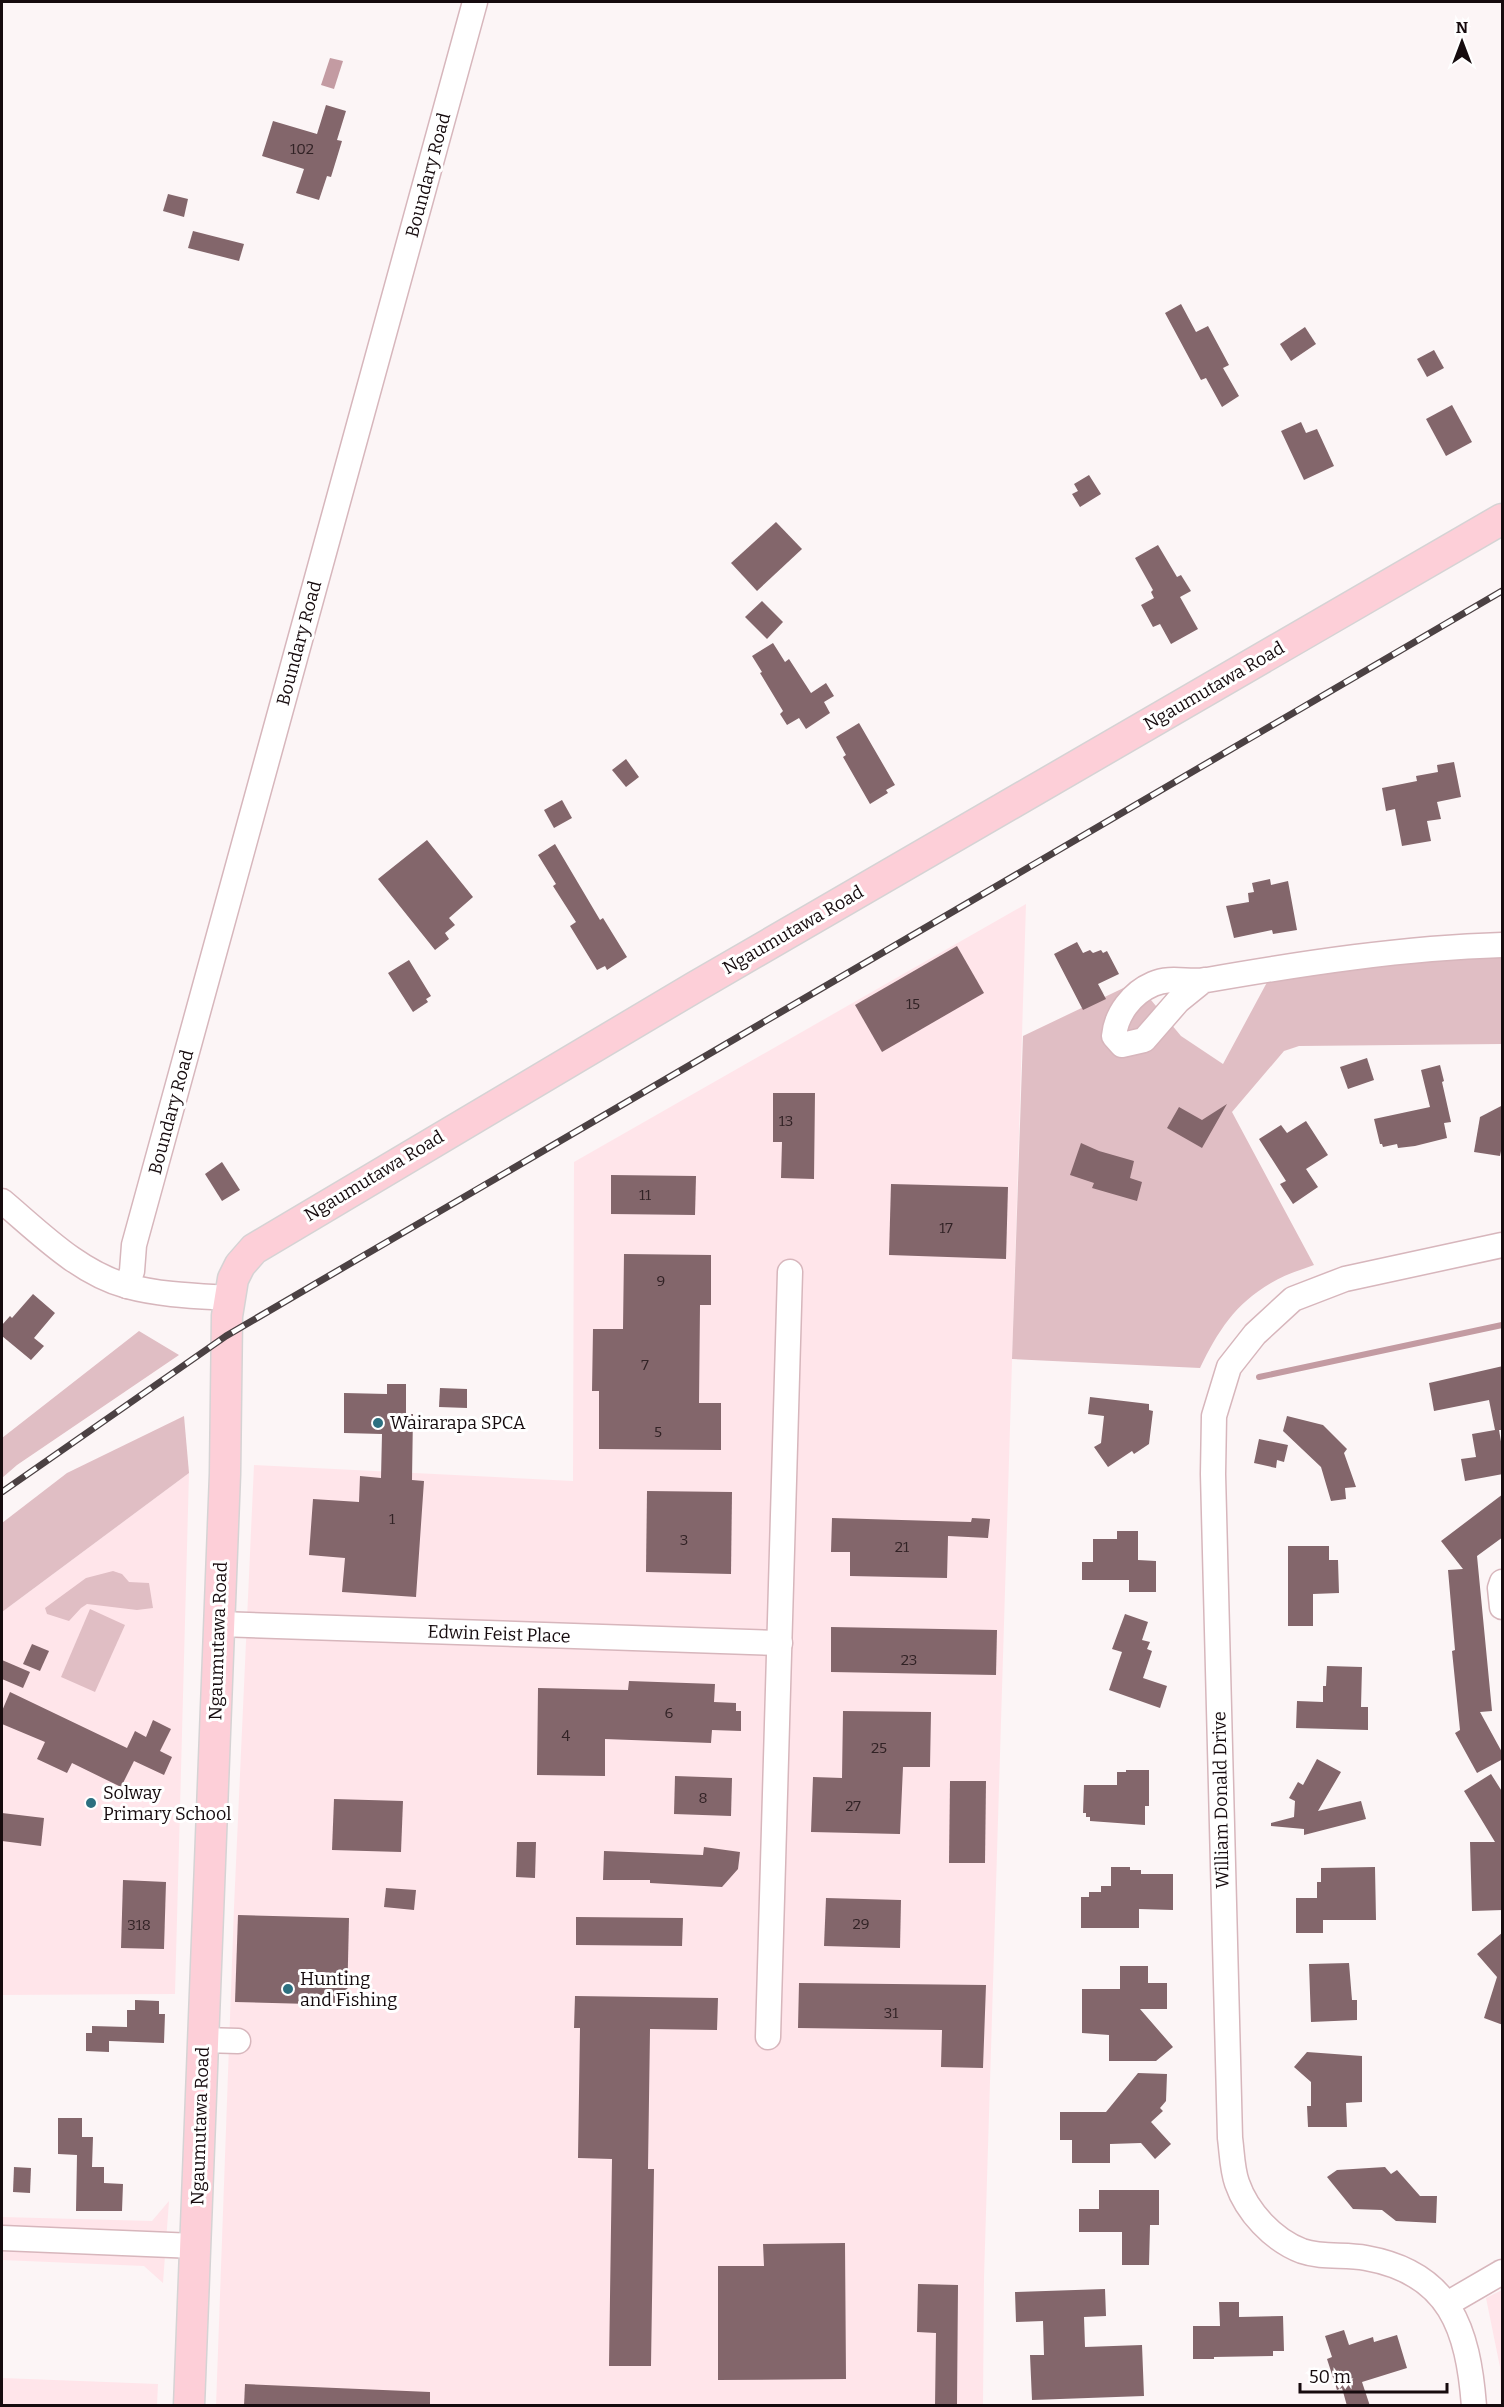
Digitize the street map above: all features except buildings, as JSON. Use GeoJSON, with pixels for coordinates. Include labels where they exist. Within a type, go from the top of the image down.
{"type":"FeatureCollection","features":[{"type":"Feature","properties":{"kind":"main road","name":"Ngaumutawa Road"},"geometry":{"type":"LineString","coordinates":[[189,2406],[225,1474],[226,1326],[233,1279],[240,1265],[254,1249],[275,1236],[695,987],[1503,519]]}},
{"type":"Feature","properties":{"kind":"street","name":"Boundary Road"},"geometry":{"type":"LineString","coordinates":[[127,1286],[132,1271],[134,1245],[475,2]]}},
{"type":"Feature","properties":{"kind":"street"},"geometry":{"type":"LineString","coordinates":[[1204,980],[1379,953],[1503,945]]}},
{"type":"Feature","properties":{"kind":"street"},"geometry":{"type":"LineString","coordinates":[[2,1201],[66,1254],[89,1269],[127,1286],[163,1293],[229,1298]]}},
{"type":"Feature","properties":{"kind":"street","name":"William Donald Drive"},"geometry":{"type":"LineString","coordinates":[[1474,2406],[1465,2339],[1447,2304],[1423,2280],[1392,2264],[1365,2258],[1302,2251],[1279,2238],[1253,2214],[1236,2182],[1230,2138],[1213,1474],[1214,1416],[1229,1367],[1255,1334],[1293,1299],[1345,1279],[1503,1245]]}},
{"type":"Feature","properties":{"kind":"street"},"geometry":{"type":"LineString","coordinates":[[768,2037],[790,1272]]}},
{"type":"Feature","properties":{"kind":"street"},"geometry":{"type":"LineString","coordinates":[[1503,1582],[1500,1588],[1503,1607]]}},
{"type":"Feature","properties":{"kind":"street","name":"Edwin Feist Place"},"geometry":{"type":"LineString","coordinates":[[219,1624],[780,1643]]}},
{"type":"Feature","properties":{"kind":"street"},"geometry":{"type":"LineString","coordinates":[[203,2040],[238,2041]]}},
{"type":"Feature","properties":{"kind":"street"},"geometry":{"type":"LineString","coordinates":[[2,2238],[195,2246]]}},
{"type":"Feature","properties":{"kind":"street"},"geometry":{"type":"LineString","coordinates":[[1447,2304],[1503,2272]]}},
{"type":"Feature","properties":{"kind":"shaded area"},"geometry":{"type":"Polygon","coordinates":[[[330,58],[343,61],[334,89],[321,85],[330,58]]]}},
{"type":"Feature","properties":{"kind":"shaded area"},"geometry":{"type":"Polygon","coordinates":[[[1026,904],[984,2278],[983,2405],[216,2406],[234,1907],[254,1465],[573,1481],[574,1162],[1026,904]]]}},
{"type":"Feature","properties":{"kind":"shaded area"},"geometry":{"type":"Polygon","coordinates":[[[1502,945],[1502,1044],[1299,1046],[1284,1051],[1232,1112],[1314,1265],[1276,1280],[1258,1291],[1237,1309],[1221,1330],[1200,1368],[1012,1359],[1023,1036],[1136,982],[1181,1036],[1223,1064],[1272,973],[1502,945]]]}},
{"type":"Feature","properties":{"kind":"shaded area"},"geometry":{"type":"Polygon","coordinates":[[[139,1331],[179,1355],[17,1465],[2,1478],[2,1438],[139,1331]]]}},
{"type":"Feature","properties":{"kind":"shaded area"},"geometry":{"type":"Polygon","coordinates":[[[184,1416],[189,1473],[2,1612],[2,1523],[67,1473],[184,1416]]]}},
{"type":"Feature","properties":{"kind":"shaded area","name":"Solway Primary School"},"geometry":{"type":"Polygon","coordinates":[[[189,1473],[175,1994],[2,1995],[2,1612],[189,1473]]]}},
{"type":"Feature","properties":{"kind":"shaded area"},"geometry":{"type":"Polygon","coordinates":[[[113,1571],[122,1574],[129,1582],[149,1583],[153,1608],[137,1610],[87,1604],[69,1621],[47,1614],[45,1608],[86,1578],[113,1571]]]}},
{"type":"Feature","properties":{"kind":"shaded area"},"geometry":{"type":"Polygon","coordinates":[[[90,1609],[125,1625],[95,1692],[61,1677],[90,1609]]]}},
{"type":"Feature","properties":{"kind":"shaded area"},"geometry":{"type":"Polygon","coordinates":[[[169,2201],[163,2283],[144,2266],[2,2260],[2,2217],[152,2221],[169,2201]]]}},
{"type":"Feature","properties":{"kind":"shaded area"},"geometry":{"type":"Polygon","coordinates":[[[1502,2290],[1501,2406],[1500,2367],[1486,2298],[1502,2290]]]}},
{"type":"Feature","properties":{"kind":"shaded area"},"geometry":{"type":"Polygon","coordinates":[[[2,2378],[158,2384],[157,2405],[2,2405],[2,2378]]]}},
{"type":"Feature","properties":{"kind":"waterway"},"geometry":{"type":"LineString","coordinates":[[1259,1377],[1502,1325]]}},
{"type":"Feature","properties":{"kind":"railway"},"geometry":{"type":"LineString","coordinates":[[2,1492],[226,1336],[1502,591]]}},
{"type":"Feature","properties":{"kind":"place","name":"Wairarapa SPCA"},"geometry":{"type":"Point","coordinates":[378,1423]}},
{"type":"Feature","properties":{"kind":"place","name":"Solway Primary School"},"geometry":{"type":"Point","coordinates":[91,1803]}},
{"type":"Feature","properties":{"kind":"place","name":"Hunting and Fishing"},"geometry":{"type":"Point","coordinates":[288,1989]}}]}
